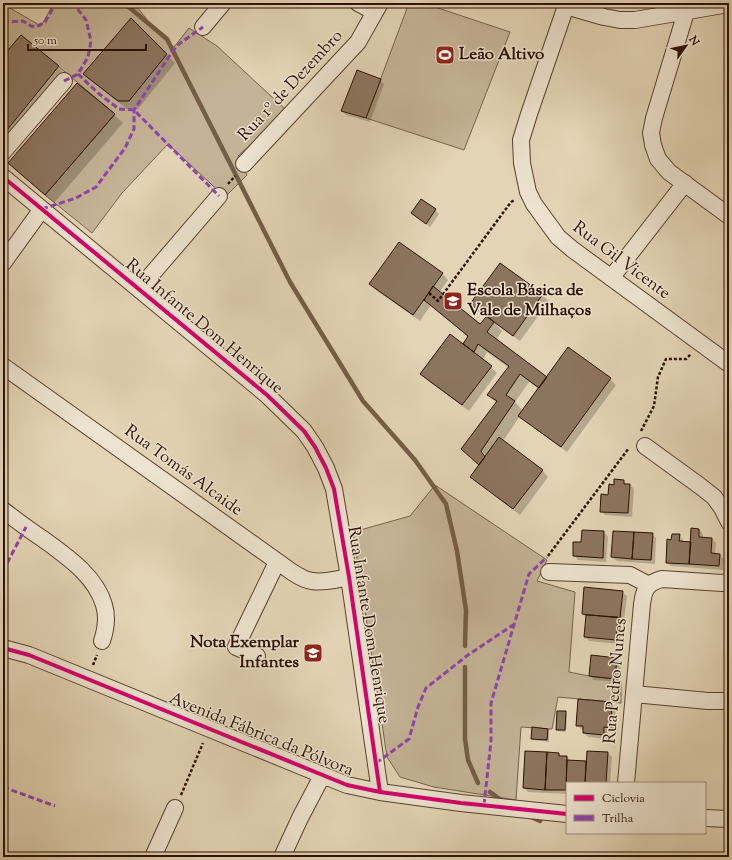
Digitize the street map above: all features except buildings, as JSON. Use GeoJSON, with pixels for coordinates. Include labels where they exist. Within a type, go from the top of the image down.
{"type":"FeatureCollection","features":[{"type":"Feature","properties":{"kind":"street"},"geometry":{"type":"LineString","coordinates":[[203,27],[223,3]]}},
{"type":"Feature","properties":{"kind":"street","name":"Rua 1º de Dezembro"},"geometry":{"type":"LineString","coordinates":[[244,164],[358,42],[378,8],[358,3]]}},
{"type":"Feature","properties":{"kind":"street"},"geometry":{"type":"LineString","coordinates":[[566,4],[604,17],[620,20],[635,20],[729,4]]}},
{"type":"Feature","properties":{"kind":"street","name":"Rua Gil Vicente"},"geometry":{"type":"LineString","coordinates":[[566,4],[521,140],[522,163],[528,192],[534,204],[558,237],[572,249],[729,364]]}},
{"type":"Feature","properties":{"kind":"street"},"geometry":{"type":"LineString","coordinates":[[686,12],[654,118],[651,133],[653,145],[658,159],[669,172],[729,216]]}},
{"type":"Feature","properties":{"kind":"street"},"geometry":{"type":"LineString","coordinates":[[3,152],[64,81]]}},
{"type":"Feature","properties":{"kind":"street","name":"Rua Infante Dom Henrique"},"geometry":{"type":"LineString","coordinates":[[3,177],[267,395],[304,431],[314,447],[326,468],[334,489],[349,577],[380,792]]}},
{"type":"Feature","properties":{"kind":"street"},"geometry":{"type":"LineString","coordinates":[[611,278],[685,184]]}},
{"type":"Feature","properties":{"kind":"street"},"geometry":{"type":"LineString","coordinates":[[139,289],[219,196]]}},
{"type":"Feature","properties":{"kind":"street"},"geometry":{"type":"LineString","coordinates":[[3,263],[42,209]]}},
{"type":"Feature","properties":{"kind":"street","name":"Rua Tomás Alcaide"},"geometry":{"type":"LineString","coordinates":[[3,366],[292,572],[302,578],[312,581],[324,581],[349,577]]}},
{"type":"Feature","properties":{"kind":"street"},"geometry":{"type":"LineString","coordinates":[[639,441],[714,497],[722,508],[729,522]]}},
{"type":"Feature","properties":{"kind":"street"},"geometry":{"type":"LineString","coordinates":[[3,510],[70,559],[87,576],[97,590],[104,604],[106,629],[102,641]]}},
{"type":"Feature","properties":{"kind":"street"},"geometry":{"type":"LineString","coordinates":[[257,656],[236,648],[277,562]]}},
{"type":"Feature","properties":{"kind":"street"},"geometry":{"type":"LineString","coordinates":[[548,564],[630,576],[649,584],[662,579],[722,583],[729,582]]}},
{"type":"Feature","properties":{"kind":"street","name":"Rua Pedro Nunes"},"geometry":{"type":"LineString","coordinates":[[626,782],[643,595],[649,584]]}},
{"type":"Feature","properties":{"kind":"street","name":"Avenida Fábrica da Pólvora"},"geometry":{"type":"LineString","coordinates":[[3,648],[29,655],[88,678],[322,776],[347,785],[380,792],[461,803],[566,814]]}},
{"type":"Feature","properties":{"kind":"street"},"geometry":{"type":"LineString","coordinates":[[634,694],[708,701],[729,701]]}},
{"type":"Feature","properties":{"kind":"street"},"geometry":{"type":"LineString","coordinates":[[282,857],[322,776]]}},
{"type":"Feature","properties":{"kind":"street"},"geometry":{"type":"LineString","coordinates":[[153,857],[175,808]]}},
{"type":"Feature","properties":{"kind":"street"},"geometry":{"type":"LineString","coordinates":[[706,818],[729,818]]}},
{"type":"Feature","properties":{"kind":"path"},"geometry":{"type":"LineString","coordinates":[[429,293],[438,301],[511,202],[528,192]]}},
{"type":"Feature","properties":{"kind":"path"},"geometry":{"type":"LineString","coordinates":[[548,564],[639,441],[654,406],[658,377],[666,359],[686,359],[700,342]]}},
{"type":"Feature","properties":{"kind":"path"},"geometry":{"type":"LineString","coordinates":[[88,678],[102,641]]}},
{"type":"Feature","properties":{"kind":"path"},"geometry":{"type":"LineString","coordinates":[[175,808],[209,729]]}},
{"type":"Feature","properties":{"kind":"shaded area"},"geometry":{"type":"Polygon","coordinates":[[[54,3],[134,3],[148,21],[174,47],[189,28],[217,46],[287,111],[238,156],[247,175],[225,197],[168,144],[122,193],[92,233],[45,195],[115,114],[21,35],[3,56],[3,4],[41,26],[54,3]]]}},
{"type":"Feature","properties":{"kind":"shaded area","name":"Leão Altivo"},"geometry":{"type":"Polygon","coordinates":[[[409,3],[423,3],[510,32],[464,150],[366,118],[409,3]]]}},
{"type":"Feature","properties":{"kind":"shaded area"},"geometry":{"type":"Polygon","coordinates":[[[435,485],[547,560],[537,581],[575,592],[569,672],[621,681],[621,703],[558,697],[552,729],[521,727],[516,800],[434,787],[400,777],[387,757],[353,532],[410,516],[435,485]]]}},
{"type":"Feature","properties":{"kind":"waterway"},"geometry":{"type":"LineString","coordinates":[[124,3],[167,39],[290,282],[363,401],[415,460],[446,504],[457,551],[466,610],[465,646]]}},
{"type":"Feature","properties":{"kind":"waterway"},"geometry":{"type":"LineString","coordinates":[[465,667],[465,739],[468,760],[478,783]]}},
{"type":"Feature","properties":{"kind":"waterway"},"geometry":{"type":"LineString","coordinates":[[490,792],[501,800]]}},
{"type":"Feature","properties":{"kind":"waterway"},"geometry":{"type":"LineString","coordinates":[[531,817],[540,821]]}},
{"type":"Feature","properties":{"kind":"marked path"},"geometry":{"type":"LineString","coordinates":[[3,23],[23,21],[36,27],[45,22],[56,3]]}},
{"type":"Feature","properties":{"kind":"marked path"},"geometry":{"type":"LineString","coordinates":[[64,81],[78,74],[88,57],[91,41],[86,20],[73,3]]}},
{"type":"Feature","properties":{"kind":"marked path"},"geometry":{"type":"LineString","coordinates":[[42,209],[76,198],[96,187],[125,148],[134,129],[134,110],[172,52],[179,44],[203,27]]}},
{"type":"Feature","properties":{"kind":"marked path"},"geometry":{"type":"LineString","coordinates":[[78,74],[98,93],[119,109],[134,110],[219,196]]}},
{"type":"Feature","properties":{"kind":"marked path"},"geometry":{"type":"LineString","coordinates":[[3,571],[26,527]]}},
{"type":"Feature","properties":{"kind":"marked path"},"geometry":{"type":"LineString","coordinates":[[484,805],[491,741],[491,703],[529,574],[547,557]]}},
{"type":"Feature","properties":{"kind":"marked path"},"geometry":{"type":"LineString","coordinates":[[376,763],[409,739],[418,707],[426,688],[468,655],[513,625]]}},
{"type":"Feature","properties":{"kind":"marked path"},"geometry":{"type":"LineString","coordinates":[[3,787],[55,806]]}},
{"type":"Feature","properties":{"kind":"cycle path"},"geometry":{"type":"LineString","coordinates":[[3,177],[267,395],[304,431],[315,447],[326,468],[334,489],[349,577],[380,792]]}},
{"type":"Feature","properties":{"kind":"cycle path"},"geometry":{"type":"LineString","coordinates":[[3,648],[29,655],[347,785],[380,792],[461,803],[566,814]]}},
{"type":"Feature","properties":{"kind":"place","name":"Leão Altivo"},"geometry":{"type":"Point","coordinates":[445,55]}},
{"type":"Feature","properties":{"kind":"place","name":"Escola Básica de Vale de Milhaços"},"geometry":{"type":"Point","coordinates":[453,301]}},
{"type":"Feature","properties":{"kind":"place","name":"Nota Exemplar Infantes"},"geometry":{"type":"Point","coordinates":[313,653]}}]}
